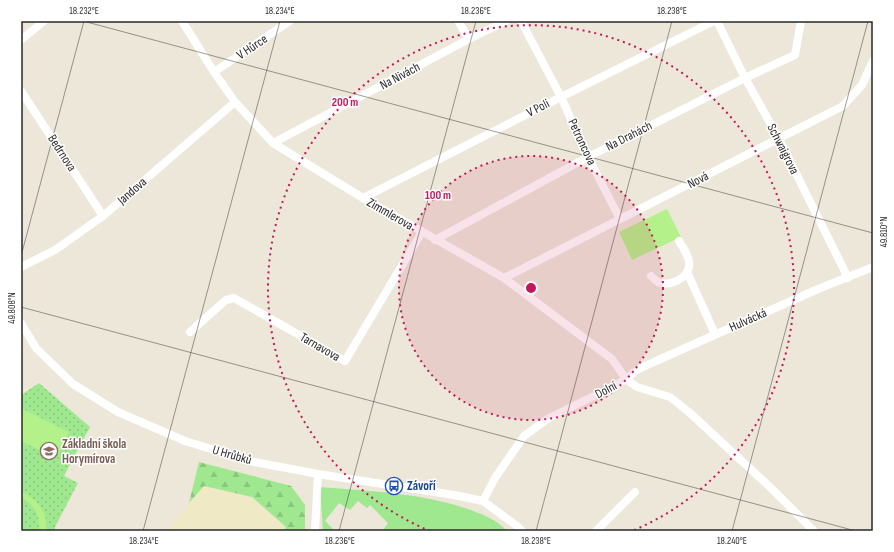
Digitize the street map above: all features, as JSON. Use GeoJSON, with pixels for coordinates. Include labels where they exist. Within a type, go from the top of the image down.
{"type":"FeatureCollection","features":[{"type":"Feature","properties":{"kind":"street"},"geometry":{"type":"LineString","coordinates":[[21,40],[44,21]]}},
{"type":"Feature","properties":{"kind":"street","name":"Zimmlerova"},"geometry":{"type":"LineString","coordinates":[[182,21],[235,102],[273,143],[363,198],[504,278],[612,359],[626,379]]}},
{"type":"Feature","properties":{"kind":"street","name":"V Hůrce"},"geometry":{"type":"LineString","coordinates":[[214,72],[290,21]]}},
{"type":"Feature","properties":{"kind":"street"},"geometry":{"type":"LineString","coordinates":[[458,21],[469,39]]}},
{"type":"Feature","properties":{"kind":"street","name":"Na Nivách"},"geometry":{"type":"LineString","coordinates":[[273,143],[469,39],[506,21]]}},
{"type":"Feature","properties":{"kind":"street","name":"Petroncova"},"geometry":{"type":"LineString","coordinates":[[522,21],[561,97],[588,157],[620,219]]}},
{"type":"Feature","properties":{"kind":"street","name":"V Poli"},"geometry":{"type":"LineString","coordinates":[[363,198],[561,97],[716,21]]}},
{"type":"Feature","properties":{"kind":"street","name":"Schwaigrova"},"geometry":{"type":"LineString","coordinates":[[716,21],[745,78],[779,139],[848,278]]}},
{"type":"Feature","properties":{"kind":"street","name":"Na Drahách"},"geometry":{"type":"LineString","coordinates":[[435,240],[588,157],[745,78],[795,55],[801,21]]}},
{"type":"Feature","properties":{"kind":"street","name":"Nová"},"geometry":{"type":"LineString","coordinates":[[504,278],[843,106],[862,85],[873,61]]}},
{"type":"Feature","properties":{"kind":"street","name":"Bedrnova"},"geometry":{"type":"LineString","coordinates":[[21,91],[103,216]]}},
{"type":"Feature","properties":{"kind":"street","name":"Jandova"},"geometry":{"type":"LineString","coordinates":[[21,267],[55,250],[103,216],[235,102]]}},
{"type":"Feature","properties":{"kind":"street","name":"Tarnavova"},"geometry":{"type":"LineString","coordinates":[[190,332],[226,300],[234,298],[345,361],[422,232]]}},
{"type":"Feature","properties":{"kind":"street"},"geometry":{"type":"LineString","coordinates":[[651,276],[657,282],[667,284],[678,280],[687,272],[689,266],[688,258],[679,241]]}},
{"type":"Feature","properties":{"kind":"street","name":"Hulvácká"},"geometry":{"type":"LineString","coordinates":[[626,379],[637,370],[653,362],[873,266]]}},
{"type":"Feature","properties":{"kind":"street"},"geometry":{"type":"LineString","coordinates":[[687,272],[715,334]]}},
{"type":"Feature","properties":{"kind":"street","name":"U Hrůbků"},"geometry":{"type":"LineString","coordinates":[[21,323],[36,348],[73,384],[118,412],[185,441],[254,462],[483,501]]}},
{"type":"Feature","properties":{"kind":"street","name":"Dolní"},"geometry":{"type":"LineString","coordinates":[[483,501],[494,478],[524,436],[549,418],[626,379],[636,387],[670,397],[690,412],[771,488],[814,531]]}},
{"type":"Feature","properties":{"kind":"street"},"geometry":{"type":"LineString","coordinates":[[315,531],[318,474]]}},
{"type":"Feature","properties":{"kind":"street"},"geometry":{"type":"LineString","coordinates":[[596,531],[635,492]]}},
{"type":"Feature","properties":{"kind":"street"},"geometry":{"type":"LineString","coordinates":[[483,501],[522,531]]}},
{"type":"Feature","properties":{"kind":"shaded area"},"geometry":{"type":"Polygon","coordinates":[[[204,486],[252,497],[287,527],[284,531],[166,531],[204,486]]]}},
{"type":"Feature","properties":{"kind":"green space"},"geometry":{"type":"Polygon","coordinates":[[[667,209],[681,237],[632,260],[619,232],[667,209]]]}},
{"type":"Feature","properties":{"kind":"green space","name":"Základní škola Horymírova"},"geometry":{"type":"Polygon","coordinates":[[[39,383],[90,427],[64,476],[78,483],[55,527],[55,531],[21,531],[21,395],[39,383]]]}},
{"type":"Feature","properties":{"kind":"green space"},"geometry":{"type":"Polygon","coordinates":[[[21,408],[69,432],[56,458],[21,441],[21,408]]]}},
{"type":"Feature","properties":{"kind":"green space"},"geometry":{"type":"Polygon","coordinates":[[[199,462],[291,486],[305,505],[305,529],[309,530],[284,531],[286,527],[252,497],[204,486],[189,503],[199,462]]]}},
{"type":"Feature","properties":{"kind":"green space"},"geometry":{"type":"Polygon","coordinates":[[[320,487],[415,496],[453,504],[481,514],[495,521],[507,531],[382,531],[388,523],[370,505],[367,508],[358,501],[350,510],[339,503],[325,521],[333,529],[331,531],[323,531],[320,487]]]}},
{"type":"Feature","properties":{"kind":"green space"},"geometry":{"type":"Polygon","coordinates":[[[21,492],[32,498],[41,507],[46,518],[46,531],[39,531],[38,515],[30,503],[21,497],[21,492]]]}},
{"type":"Feature","properties":{"kind":"place","name":"Základní škola Horymírova"},"geometry":{"type":"Point","coordinates":[49,451]}},
{"type":"Feature","properties":{"kind":"place","name":"Závoří"},"geometry":{"type":"Point","coordinates":[394,486]}}]}
